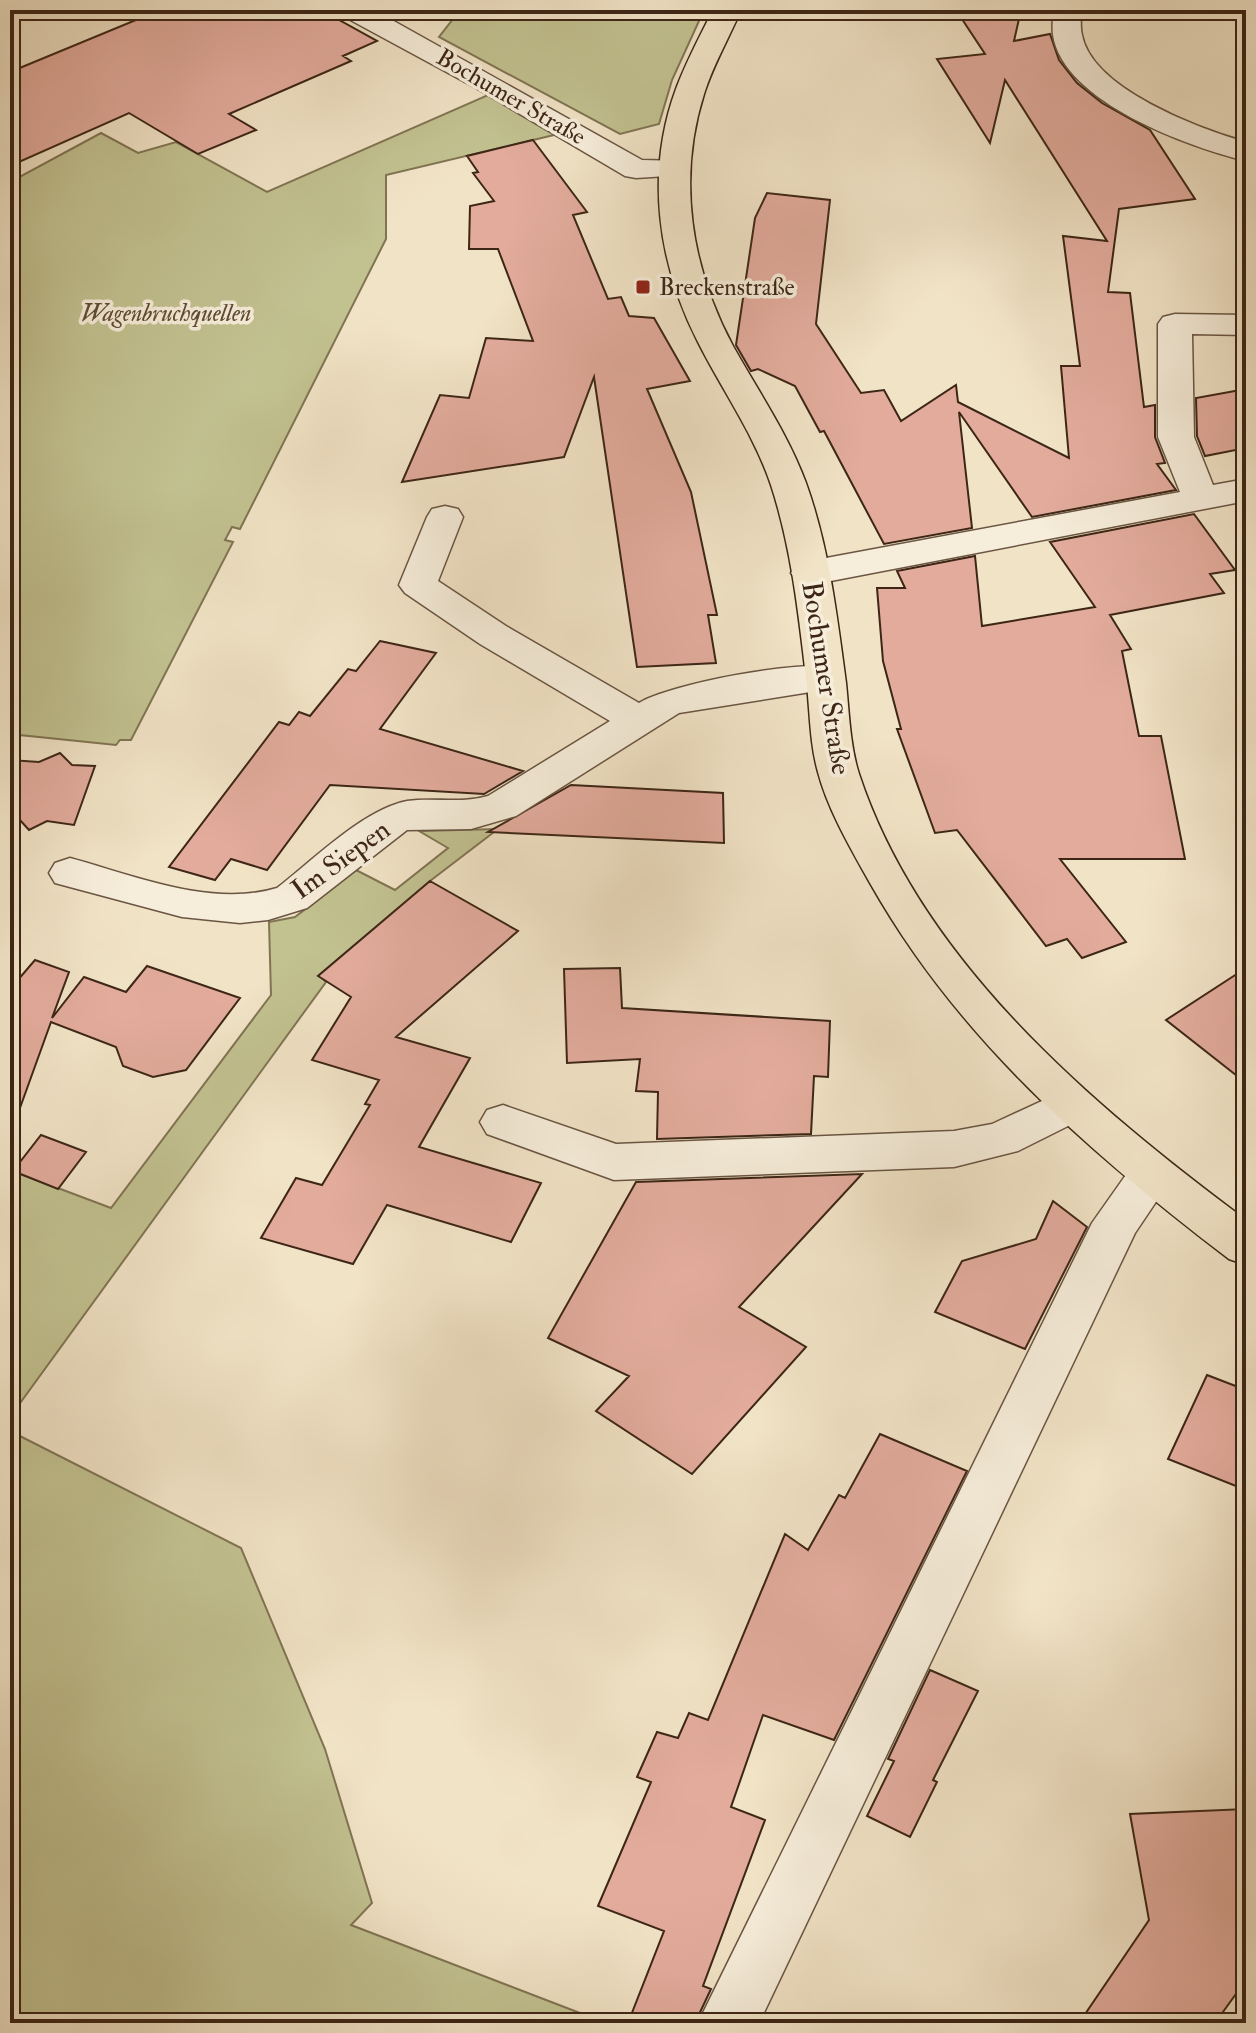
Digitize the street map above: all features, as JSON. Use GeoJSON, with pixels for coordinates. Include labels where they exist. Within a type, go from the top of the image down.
{"type":"FeatureCollection","features":[{"type":"Feature","properties":{"kind":"main road","name":"Bochumer Straße"},"geometry":{"type":"LineString","coordinates":[[727,10],[690,90],[672,168],[677,243],[689,288],[774,451],[794,501],[810,573],[838,772],[894,893],[944,969],[1070,1105],[1151,1175],[1246,1246]]}},
{"type":"Feature","properties":{"kind":"street","name":"Bochumer Straße"},"geometry":{"type":"LineString","coordinates":[[353,10],[487,82],[636,169],[672,168]]}},
{"type":"Feature","properties":{"kind":"street"},"geometry":{"type":"LineString","coordinates":[[1067,10],[1065,35],[1079,60],[1100,82],[1149,115],[1191,134],[1246,152]]}},
{"type":"Feature","properties":{"kind":"street"},"geometry":{"type":"LineString","coordinates":[[1200,498],[1176,437],[1175,324],[1246,325]]}},
{"type":"Feature","properties":{"kind":"street"},"geometry":{"type":"LineString","coordinates":[[810,573],[1246,490]]}},
{"type":"Feature","properties":{"kind":"street"},"geometry":{"type":"LineString","coordinates":[[445,517],[418,585],[493,635],[637,719]]}},
{"type":"Feature","properties":{"kind":"street","name":"Im Siepen"},"geometry":{"type":"LineString","coordinates":[[70,873],[187,903],[275,906],[292,898],[393,820],[408,815],[471,815],[502,806],[667,703],[758,685],[823,677]]}},
{"type":"Feature","properties":{"kind":"street"},"geometry":{"type":"LineString","coordinates":[[503,1122],[614,1162],[954,1149],[1002,1139],[1070,1105]]}},
{"type":"Feature","properties":{"kind":"street"},"geometry":{"type":"LineString","coordinates":[[728,2023],[1116,1223],[1151,1175]]}},
{"type":"Feature","properties":{"kind":"green space"},"geometry":{"type":"Polygon","coordinates":[[[460,10],[704,10],[672,80],[659,124],[620,134],[439,37],[460,10]]]}},
{"type":"Feature","properties":{"kind":"green space","name":"Wagenbruchquellen"},"geometry":{"type":"Polygon","coordinates":[[[488,95],[558,134],[386,175],[386,239],[240,529],[232,527],[225,540],[233,542],[131,740],[120,740],[116,745],[10,734],[10,182],[101,133],[138,153],[176,142],[267,192],[488,95]]]}},
{"type":"Feature","properties":{"kind":"green space"},"geometry":{"type":"Polygon","coordinates":[[[498,829],[430,881],[323,979],[326,982],[10,1417],[10,1170],[111,1208],[271,995],[269,922],[295,917],[356,870],[395,890],[448,848],[419,831],[498,829]]]}},
{"type":"Feature","properties":{"kind":"green space"},"geometry":{"type":"Polygon","coordinates":[[[10,1431],[241,1548],[325,1749],[372,1903],[351,1925],[606,2023],[10,2023],[10,1431]]]}},
{"type":"Feature","properties":{"kind":"building"},"geometry":{"type":"Polygon","coordinates":[[[160,10],[321,10],[377,41],[343,56],[351,61],[229,114],[256,130],[198,154],[129,113],[10,166],[10,72],[160,10]]]}},
{"type":"Feature","properties":{"kind":"building"},"geometry":{"type":"Polygon","coordinates":[[[956,10],[1021,10],[1014,41],[1050,34],[1059,60],[1077,83],[1102,103],[1150,130],[1195,199],[1119,209],[1108,292],[1130,293],[1144,407],[1155,405],[1155,437],[1165,463],[1157,464],[1176,490],[1032,517],[959,412],[972,528],[884,544],[824,431],[820,432],[795,386],[758,369],[751,371],[736,345],[755,218],[767,193],[830,200],[816,324],[861,393],[884,390],[901,421],[956,385],[958,402],[1069,458],[1061,366],[1080,366],[1063,236],[1107,241],[1005,80],[990,143],[937,59],[985,54],[956,10]]]}},
{"type":"Feature","properties":{"kind":"building"},"geometry":{"type":"Polygon","coordinates":[[[533,140],[587,212],[573,215],[608,299],[621,297],[629,316],[654,318],[690,381],[647,389],[691,492],[717,615],[708,615],[716,663],[637,667],[594,377],[564,457],[402,482],[440,395],[469,398],[486,338],[533,341],[498,249],[469,249],[470,206],[494,201],[473,173],[478,172],[467,156],[533,140]]]}},
{"type":"Feature","properties":{"kind":"building"},"geometry":{"type":"Polygon","coordinates":[[[1246,389],[1246,448],[1205,456],[1197,436],[1196,398],[1246,389]]]}},
{"type":"Feature","properties":{"kind":"building"},"geometry":{"type":"Polygon","coordinates":[[[1194,514],[1235,570],[1210,574],[1224,593],[1110,615],[1131,649],[1122,651],[1139,736],[1161,736],[1185,859],[1060,859],[1126,942],[1082,958],[1067,939],[1046,946],[957,830],[935,833],[897,729],[901,729],[883,661],[877,588],[905,588],[897,571],[975,556],[982,626],[1095,607],[1050,542],[1194,514]]]}},
{"type":"Feature","properties":{"kind":"building"},"geometry":{"type":"Polygon","coordinates":[[[380,641],[436,653],[380,729],[523,771],[484,794],[330,785],[267,870],[231,859],[215,880],[169,867],[279,722],[289,725],[299,712],[310,716],[348,669],[356,671],[380,641]]]}},
{"type":"Feature","properties":{"kind":"building"},"geometry":{"type":"Polygon","coordinates":[[[60,753],[72,765],[95,766],[74,825],[47,821],[29,830],[10,809],[10,760],[39,762],[60,753]]]}},
{"type":"Feature","properties":{"kind":"building"},"geometry":{"type":"Polygon","coordinates":[[[571,785],[723,793],[724,843],[488,832],[571,785]]]}},
{"type":"Feature","properties":{"kind":"building"},"geometry":{"type":"Polygon","coordinates":[[[430,881],[518,931],[396,1037],[470,1058],[419,1147],[541,1183],[511,1242],[387,1205],[353,1264],[261,1238],[296,1178],[322,1185],[370,1105],[365,1104],[379,1080],[312,1060],[351,997],[318,976],[430,881]]]}},
{"type":"Feature","properties":{"kind":"building"},"geometry":{"type":"Polygon","coordinates":[[[35,960],[69,972],[52,1018],[84,977],[126,992],[147,966],[240,998],[186,1070],[153,1077],[123,1066],[116,1047],[51,1022],[16,1119],[10,1118],[10,989],[35,960]]]}},
{"type":"Feature","properties":{"kind":"building"},"geometry":{"type":"Polygon","coordinates":[[[620,968],[622,1008],[830,1021],[828,1077],[814,1076],[811,1134],[657,1139],[658,1092],[636,1091],[640,1059],[567,1063],[564,969],[620,968]]]}},
{"type":"Feature","properties":{"kind":"building"},"geometry":{"type":"Polygon","coordinates":[[[1246,968],[1246,1083],[1166,1020],[1246,968]]]}},
{"type":"Feature","properties":{"kind":"building"},"geometry":{"type":"Polygon","coordinates":[[[41,1135],[86,1152],[58,1189],[13,1171],[41,1135]]]}},
{"type":"Feature","properties":{"kind":"building"},"geometry":{"type":"Polygon","coordinates":[[[862,1174],[739,1307],[806,1347],[692,1474],[596,1411],[629,1376],[548,1338],[636,1182],[862,1174]]]}},
{"type":"Feature","properties":{"kind":"building"},"geometry":{"type":"Polygon","coordinates":[[[1053,1201],[1087,1227],[1025,1349],[935,1312],[962,1261],[1036,1239],[1053,1201]]]}},
{"type":"Feature","properties":{"kind":"building"},"geometry":{"type":"Polygon","coordinates":[[[1207,1375],[1246,1390],[1246,1490],[1168,1459],[1207,1375]]]}},
{"type":"Feature","properties":{"kind":"building"},"geometry":{"type":"Polygon","coordinates":[[[880,1434],[967,1471],[834,1740],[763,1715],[731,1807],[765,1820],[703,1986],[711,1989],[695,2023],[628,2023],[664,1931],[598,1906],[651,1782],[637,1777],[657,1732],[678,1738],[689,1713],[708,1720],[785,1534],[808,1550],[839,1495],[845,1498],[880,1434]]]}},
{"type":"Feature","properties":{"kind":"building"},"geometry":{"type":"Polygon","coordinates":[[[930,1670],[978,1691],[933,1780],[937,1782],[910,1837],[867,1816],[894,1761],[888,1759],[930,1670]]]}},
{"type":"Feature","properties":{"kind":"building"},"geometry":{"type":"Polygon","coordinates":[[[1246,1809],[1246,1980],[1215,2023],[1079,2023],[1149,1920],[1130,1814],[1246,1809]]]}},
{"type":"Feature","properties":{"kind":"place","name":"Breckenstraße"},"geometry":{"type":"Point","coordinates":[643,287]}}]}
